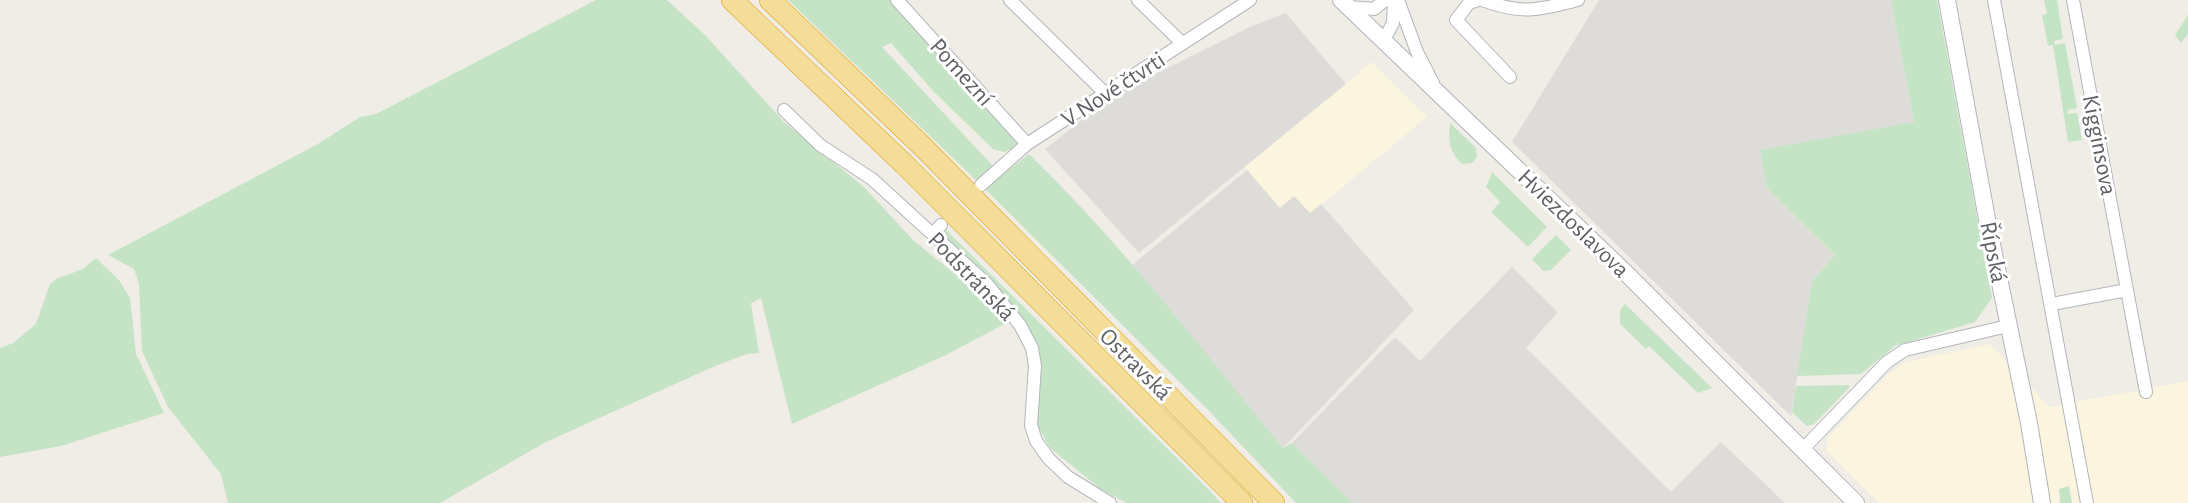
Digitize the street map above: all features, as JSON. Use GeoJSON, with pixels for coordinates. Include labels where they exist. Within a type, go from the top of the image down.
{"type":"FeatureCollection","features":[{"type":"Feature","properties":{"kind":"highway","name":"Ostravská"},"geometry":{"type":"LineString","coordinates":[[732,0],[970,230],[1242,503]]}},
{"type":"Feature","properties":{"kind":"highway","name":"Ostravská"},"geometry":{"type":"LineString","coordinates":[[770,0],[923,147],[1274,503]]}},
{"type":"Feature","properties":{"kind":"main road","name":"Řípská"},"geometry":{"type":"LineString","coordinates":[[1947,0],[2008,326],[2029,423],[2042,503]]}},
{"type":"Feature","properties":{"kind":"main road","name":"Hviezdoslavova"},"geometry":{"type":"LineString","coordinates":[[1345,4],[1442,96],[1856,503]]}},
{"type":"Feature","properties":{"kind":"street","name":"Pomezní"},"geometry":{"type":"LineString","coordinates":[[897,0],[1028,144]]}},
{"type":"Feature","properties":{"kind":"street"},"geometry":{"type":"LineString","coordinates":[[1010,0],[1106,94]]}},
{"type":"Feature","properties":{"kind":"street"},"geometry":{"type":"LineString","coordinates":[[1138,0],[1182,43]]}},
{"type":"Feature","properties":{"kind":"street","name":"V Nové čtvrti"},"geometry":{"type":"LineString","coordinates":[[981,185],[1028,144],[1250,0]]}},
{"type":"Feature","properties":{"kind":"street"},"geometry":{"type":"LineString","coordinates":[[1345,4],[1374,9],[1385,0]]}},
{"type":"Feature","properties":{"kind":"street"},"geometry":{"type":"LineString","coordinates":[[1384,40],[1393,23],[1396,0]]}},
{"type":"Feature","properties":{"kind":"street"},"geometry":{"type":"LineString","coordinates":[[1396,0],[1417,52],[1442,96]]}},
{"type":"Feature","properties":{"kind":"street"},"geometry":{"type":"LineString","coordinates":[[1510,77],[1456,20],[1469,3],[1480,0],[1506,9],[1534,11],[1578,0]]}},
{"type":"Feature","properties":{"kind":"street","name":"Řípská"},"geometry":{"type":"LineString","coordinates":[[1994,0],[2087,503]]}},
{"type":"Feature","properties":{"kind":"street","name":"Kigginsova"},"geometry":{"type":"LineString","coordinates":[[2073,0],[2146,392]]}},
{"type":"Feature","properties":{"kind":"street","name":"Podstránská"},"geometry":{"type":"LineString","coordinates":[[784,110],[820,145],[872,179],[937,230],[987,284],[1020,325],[1032,348],[1035,366],[1031,425],[1036,441],[1048,459],[1068,477],[1110,503]]}},
{"type":"Feature","properties":{"kind":"street"},"geometry":{"type":"LineString","coordinates":[[2052,304],[2127,290]]}},
{"type":"Feature","properties":{"kind":"street"},"geometry":{"type":"LineString","coordinates":[[1803,449],[1887,362],[1905,350],[2008,326]]}},
{"type":"Feature","properties":{"kind":"shaded area"},"geometry":{"type":"Polygon","coordinates":[[[1599,0],[1891,0],[1914,122],[1767,188],[1835,255],[1812,281],[1791,416],[1512,142],[1599,0]]]}},
{"type":"Feature","properties":{"kind":"shaded area"},"geometry":{"type":"Polygon","coordinates":[[[1286,13],[1346,84],[1139,253],[1045,149],[1115,94],[1252,26],[1286,13]]]}},
{"type":"Feature","properties":{"kind":"shaded area"},"geometry":{"type":"Polygon","coordinates":[[[1372,62],[1427,117],[1310,214],[1280,209],[1245,167],[1372,62]]]}},
{"type":"Feature","properties":{"kind":"shaded area"},"geometry":{"type":"Polygon","coordinates":[[[1247,170],[1280,208],[1294,196],[1310,213],[1321,204],[1414,310],[1283,448],[1132,265],[1247,170]]]}},
{"type":"Feature","properties":{"kind":"shaded area"},"geometry":{"type":"Polygon","coordinates":[[[1512,267],[1558,312],[1526,348],[1671,492],[1721,442],[1785,503],[1353,503],[1292,443],[1395,337],[1420,361],[1512,267]]]}},
{"type":"Feature","properties":{"kind":"shaded area"},"geometry":{"type":"Polygon","coordinates":[[[1990,344],[2049,407],[2188,381],[2188,503],[1879,503],[1826,449],[1829,436],[1889,374],[1905,362],[1990,344]]]}},
{"type":"Feature","properties":{"kind":"green space"},"geometry":{"type":"Polygon","coordinates":[[[596,0],[667,0],[705,35],[784,122],[864,187],[913,240],[994,306],[997,304],[1010,321],[946,355],[792,424],[761,298],[751,303],[759,353],[747,354],[715,366],[546,442],[440,503],[228,503],[221,474],[168,407],[142,351],[139,284],[134,269],[108,255],[318,144],[360,117],[376,114],[596,0]]]}},
{"type":"Feature","properties":{"kind":"green space"},"geometry":{"type":"Polygon","coordinates":[[[788,0],[892,0],[1021,145],[1004,152],[993,149],[934,92],[891,43],[882,47],[993,166],[977,181],[788,0]]]}},
{"type":"Feature","properties":{"kind":"green space"},"geometry":{"type":"Polygon","coordinates":[[[1891,0],[1937,0],[1992,298],[1975,322],[1895,346],[1861,374],[1797,376],[1812,281],[1835,255],[1767,188],[1760,150],[1914,122],[1891,0]]]}},
{"type":"Feature","properties":{"kind":"green space"},"geometry":{"type":"Polygon","coordinates":[[[2044,0],[2057,0],[2063,39],[2054,41],[2055,45],[2065,43],[2077,108],[2068,110],[2068,114],[2077,113],[2082,140],[2068,142],[2053,45],[2048,46],[2042,15],[2047,14],[2044,0]]]}},
{"type":"Feature","properties":{"kind":"green space"},"geometry":{"type":"Polygon","coordinates":[[[2188,15],[2188,34],[2181,43],[2175,35],[2188,15]]]}},
{"type":"Feature","properties":{"kind":"green space"},"geometry":{"type":"Polygon","coordinates":[[[1450,123],[1476,148],[1477,157],[1472,163],[1462,164],[1454,155],[1449,140],[1450,123]]]}},
{"type":"Feature","properties":{"kind":"green space"},"geometry":{"type":"Polygon","coordinates":[[[1029,154],[1129,260],[1283,448],[1292,443],[1353,503],[1296,503],[1211,413],[985,189],[1029,154]]]}},
{"type":"Feature","properties":{"kind":"green space"},"geometry":{"type":"Polygon","coordinates":[[[1492,172],[1547,227],[1528,247],[1491,212],[1500,202],[1486,187],[1492,172]]]}},
{"type":"Feature","properties":{"kind":"green space"},"geometry":{"type":"Polygon","coordinates":[[[946,230],[1221,503],[1127,503],[1102,490],[1050,448],[1035,421],[1041,366],[1026,325],[944,236],[946,230]]]}},
{"type":"Feature","properties":{"kind":"green space"},"geometry":{"type":"Polygon","coordinates":[[[1556,235],[1571,250],[1551,270],[1543,271],[1532,259],[1556,235]]]}},
{"type":"Feature","properties":{"kind":"green space"},"geometry":{"type":"Polygon","coordinates":[[[96,258],[119,280],[130,298],[136,354],[164,413],[61,446],[0,457],[0,348],[13,343],[36,324],[50,284],[56,279],[83,269],[96,258]]]}},
{"type":"Feature","properties":{"kind":"green space"},"geometry":{"type":"Polygon","coordinates":[[[1625,304],[1712,388],[1698,393],[1649,346],[1646,349],[1620,324],[1620,310],[1625,304]]]}},
{"type":"Feature","properties":{"kind":"green space"},"geometry":{"type":"Polygon","coordinates":[[[1849,385],[1849,388],[1814,424],[1807,426],[1792,412],[1796,386],[1849,385]]]}},
{"type":"Feature","properties":{"kind":"green space"},"geometry":{"type":"Polygon","coordinates":[[[2069,486],[2072,503],[2060,503],[2059,489],[2069,486]]]}}]}
